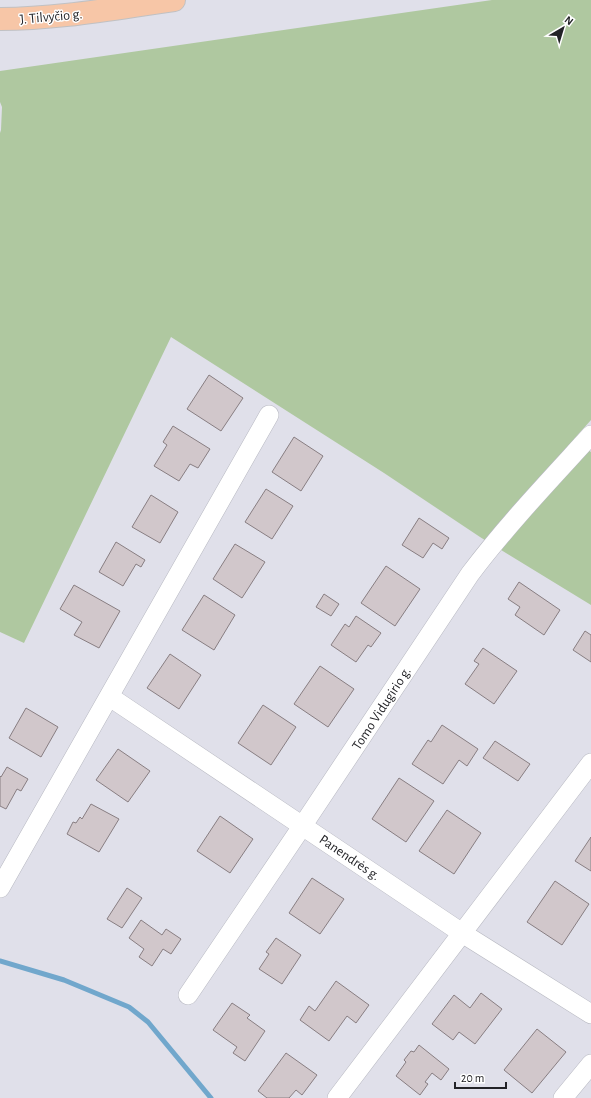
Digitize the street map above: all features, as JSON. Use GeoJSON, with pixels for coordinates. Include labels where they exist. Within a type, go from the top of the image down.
{"type":"FeatureCollection","features":[{"type":"Feature","properties":{"kind":"main road","name":"J. Tilvyčio g."},"geometry":{"type":"LineString","coordinates":[[0,19],[76,15],[174,0]]}},
{"type":"Feature","properties":{"kind":"street"},"geometry":{"type":"LineString","coordinates":[[0,888],[110,697],[269,414]]}},
{"type":"Feature","properties":{"kind":"street","name":"Tomo Vidugirio g."},"geometry":{"type":"LineString","coordinates":[[188,995],[303,826],[470,574],[489,548],[591,435]]}},
{"type":"Feature","properties":{"kind":"street","name":"Panendrės g."},"geometry":{"type":"LineString","coordinates":[[110,697],[462,933],[591,1014]]}},
{"type":"Feature","properties":{"kind":"street"},"geometry":{"type":"LineString","coordinates":[[337,1098],[591,763]]}},
{"type":"Feature","properties":{"kind":"street"},"geometry":{"type":"LineString","coordinates":[[563,1098],[591,1064]]}},
{"type":"Feature","properties":{"kind":"green space"},"geometry":{"type":"Polygon","coordinates":[[[492,0],[591,0],[591,420],[574,439],[591,452],[591,605],[480,537],[384,473],[171,337],[24,643],[0,632],[0,133],[2,107],[0,102],[0,71],[492,0]]]}},
{"type":"Feature","properties":{"kind":"building"},"geometry":{"type":"Polygon","coordinates":[[[209,375],[243,398],[221,431],[187,409],[209,375]]]}},
{"type":"Feature","properties":{"kind":"building"},"geometry":{"type":"Polygon","coordinates":[[[173,426],[210,449],[198,468],[190,464],[179,481],[154,466],[167,445],[163,442],[173,426]]]}},
{"type":"Feature","properties":{"kind":"building"},"geometry":{"type":"Polygon","coordinates":[[[294,437],[323,456],[301,491],[272,472],[294,437]]]}},
{"type":"Feature","properties":{"kind":"building"},"geometry":{"type":"Polygon","coordinates":[[[266,489],[293,506],[272,539],[245,522],[266,489]]]}},
{"type":"Feature","properties":{"kind":"building"},"geometry":{"type":"Polygon","coordinates":[[[151,495],[178,512],[160,543],[132,527],[151,495]]]}},
{"type":"Feature","properties":{"kind":"building"},"geometry":{"type":"Polygon","coordinates":[[[419,518],[449,538],[442,549],[433,543],[423,558],[402,545],[419,518]]]}},
{"type":"Feature","properties":{"kind":"building"},"geometry":{"type":"Polygon","coordinates":[[[116,542],[145,560],[141,567],[136,564],[123,586],[99,572],[116,542]]]}},
{"type":"Feature","properties":{"kind":"building"},"geometry":{"type":"Polygon","coordinates":[[[235,544],[265,562],[242,598],[213,579],[235,544]]]}},
{"type":"Feature","properties":{"kind":"building"},"geometry":{"type":"Polygon","coordinates":[[[386,566],[420,589],[395,626],[361,603],[386,566]]]}},
{"type":"Feature","properties":{"kind":"building"},"geometry":{"type":"Polygon","coordinates":[[[519,582],[560,610],[544,635],[515,615],[520,607],[508,599],[519,582]]]}},
{"type":"Feature","properties":{"kind":"building"},"geometry":{"type":"Polygon","coordinates":[[[74,585],[120,611],[99,648],[74,635],[82,622],[60,609],[74,585]]]}},
{"type":"Feature","properties":{"kind":"building"},"geometry":{"type":"Polygon","coordinates":[[[324,594],[339,604],[331,616],[316,607],[324,594]]]}},
{"type":"Feature","properties":{"kind":"building"},"geometry":{"type":"Polygon","coordinates":[[[204,595],[235,615],[214,650],[182,630],[204,595]]]}},
{"type":"Feature","properties":{"kind":"building"},"geometry":{"type":"Polygon","coordinates":[[[356,616],[381,633],[371,647],[368,645],[356,662],[331,645],[345,624],[349,627],[356,616]]]}},
{"type":"Feature","properties":{"kind":"building"},"geometry":{"type":"Polygon","coordinates":[[[585,631],[591,635],[591,662],[573,650],[585,631]]]}},
{"type":"Feature","properties":{"kind":"building"},"geometry":{"type":"Polygon","coordinates":[[[483,648],[517,671],[494,704],[465,684],[479,664],[474,661],[483,648]]]}},
{"type":"Feature","properties":{"kind":"building"},"geometry":{"type":"Polygon","coordinates":[[[170,654],[201,675],[179,709],[147,688],[170,654]]]}},
{"type":"Feature","properties":{"kind":"building"},"geometry":{"type":"Polygon","coordinates":[[[320,666],[354,689],[328,727],[294,704],[320,666]]]}},
{"type":"Feature","properties":{"kind":"building"},"geometry":{"type":"Polygon","coordinates":[[[263,705],[296,727],[271,765],[238,743],[263,705]]]}},
{"type":"Feature","properties":{"kind":"building"},"geometry":{"type":"Polygon","coordinates":[[[26,708],[58,727],[41,757],[9,738],[26,708]]]}},
{"type":"Feature","properties":{"kind":"building"},"geometry":{"type":"Polygon","coordinates":[[[442,725],[478,749],[467,766],[459,760],[443,784],[412,764],[428,740],[431,742],[442,725]]]}},
{"type":"Feature","properties":{"kind":"building"},"geometry":{"type":"Polygon","coordinates":[[[495,741],[530,764],[518,781],[483,758],[495,741]]]}},
{"type":"Feature","properties":{"kind":"building"},"geometry":{"type":"Polygon","coordinates":[[[118,749],[150,771],[128,802],[96,780],[118,749]]]}},
{"type":"Feature","properties":{"kind":"building"},"geometry":{"type":"Polygon","coordinates":[[[7,767],[28,779],[21,791],[17,789],[6,809],[0,806],[0,776],[1,777],[7,767]]]}},
{"type":"Feature","properties":{"kind":"building"},"geometry":{"type":"Polygon","coordinates":[[[399,778],[434,801],[406,842],[372,819],[399,778]]]}},
{"type":"Feature","properties":{"kind":"building"},"geometry":{"type":"Polygon","coordinates":[[[91,804],[119,819],[99,852],[67,834],[73,822],[76,823],[80,817],[82,819],[91,804]]]}},
{"type":"Feature","properties":{"kind":"building"},"geometry":{"type":"Polygon","coordinates":[[[447,810],[481,833],[454,874],[419,851],[447,810]]]}},
{"type":"Feature","properties":{"kind":"building"},"geometry":{"type":"Polygon","coordinates":[[[220,816],[253,839],[230,873],[197,851],[220,816]]]}},
{"type":"Feature","properties":{"kind":"building"},"geometry":{"type":"Polygon","coordinates":[[[591,837],[591,871],[575,861],[591,837]]]}},
{"type":"Feature","properties":{"kind":"building"},"geometry":{"type":"Polygon","coordinates":[[[312,878],[344,899],[320,934],[289,913],[312,878]]]}},
{"type":"Feature","properties":{"kind":"building"},"geometry":{"type":"Polygon","coordinates":[[[555,881],[589,904],[562,945],[527,922],[555,881]]]}},
{"type":"Feature","properties":{"kind":"building"},"geometry":{"type":"Polygon","coordinates":[[[127,888],[142,898],[122,928],[107,919],[127,888]]]}},
{"type":"Feature","properties":{"kind":"building"},"geometry":{"type":"Polygon","coordinates":[[[141,920],[162,935],[166,929],[181,939],[171,954],[163,949],[152,966],[139,957],[144,949],[129,938],[141,920]]]}},
{"type":"Feature","properties":{"kind":"building"},"geometry":{"type":"Polygon","coordinates":[[[276,938],[301,955],[282,984],[259,969],[269,954],[266,952],[276,938]]]}},
{"type":"Feature","properties":{"kind":"building"},"geometry":{"type":"Polygon","coordinates":[[[336,981],[369,1005],[356,1023],[347,1016],[329,1041],[300,1020],[309,1006],[315,1011],[336,981]]]}},
{"type":"Feature","properties":{"kind":"building"},"geometry":{"type":"Polygon","coordinates":[[[481,993],[502,1009],[475,1044],[459,1032],[453,1040],[432,1024],[454,995],[470,1008],[481,993]]]}},
{"type":"Feature","properties":{"kind":"building"},"geometry":{"type":"Polygon","coordinates":[[[232,1003],[250,1015],[247,1018],[265,1031],[245,1061],[233,1053],[237,1047],[213,1030],[232,1003]]]}},
{"type":"Feature","properties":{"kind":"building"},"geometry":{"type":"Polygon","coordinates":[[[537,1029],[566,1052],[532,1093],[504,1070],[537,1029]]]}},
{"type":"Feature","properties":{"kind":"building"},"geometry":{"type":"Polygon","coordinates":[[[419,1045],[449,1069],[441,1080],[432,1073],[425,1082],[428,1084],[420,1095],[396,1076],[406,1062],[404,1060],[411,1051],[414,1052],[419,1045]]]}},
{"type":"Feature","properties":{"kind":"building"},"geometry":{"type":"Polygon","coordinates":[[[286,1053],[317,1075],[302,1095],[296,1090],[289,1098],[267,1098],[258,1091],[286,1053]]]}},
{"type":"Feature","properties":{"kind":"waterway"},"geometry":{"type":"LineString","coordinates":[[0,961],[64,980],[129,1007],[148,1022],[211,1098]]}}]}
